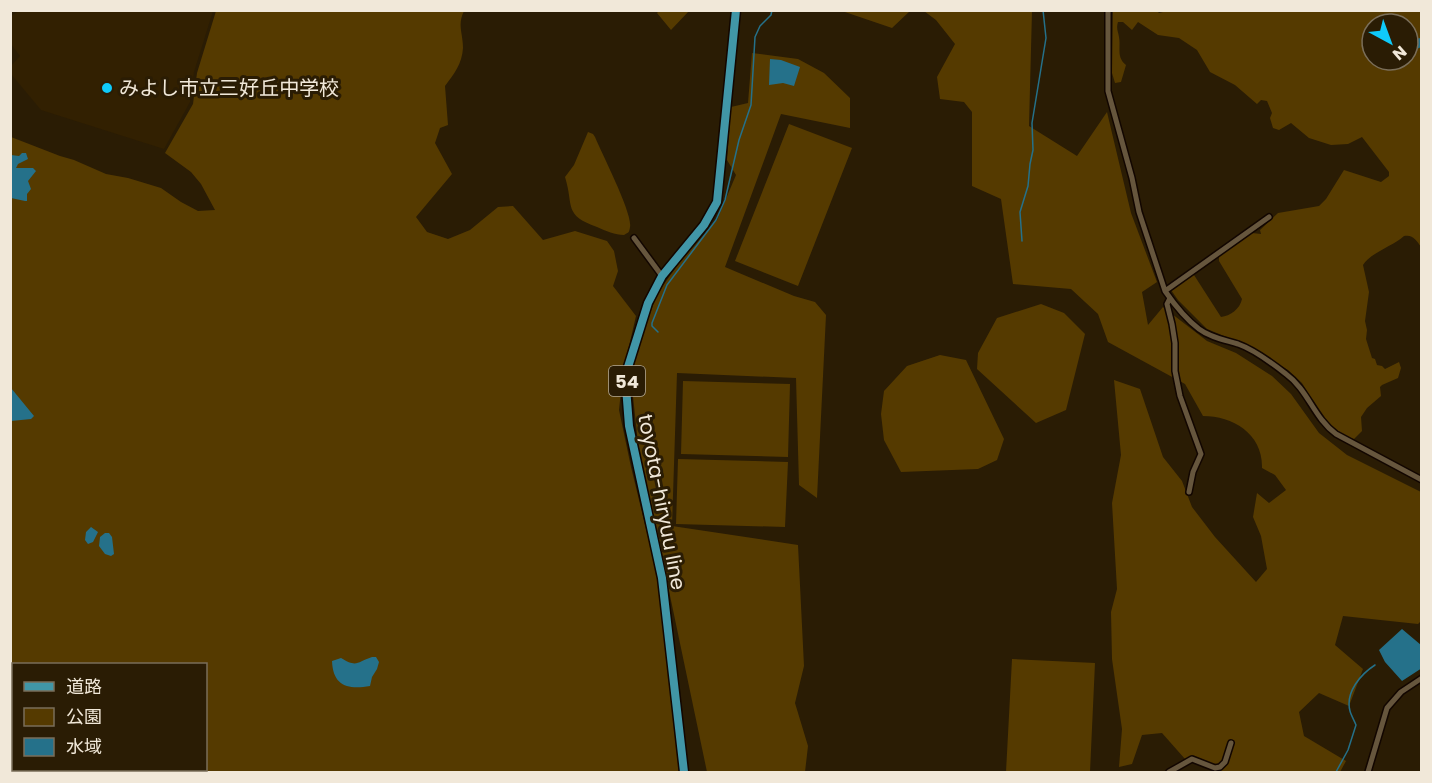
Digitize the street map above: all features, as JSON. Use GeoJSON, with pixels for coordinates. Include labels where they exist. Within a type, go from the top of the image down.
{"type":"FeatureCollection","features":[{"type":"Feature","properties":{"kind":"main road","name":"toyota-hiryuu line"},"geometry":{"type":"LineString","coordinates":[[684,772],[662,578],[629,426],[628,367],[648,303],[662,276],[704,225],[717,202],[736,10]]}},
{"type":"Feature","properties":{"kind":"street"},"geometry":{"type":"LineString","coordinates":[[1108,10],[1108,92],[1139,212],[1165,291],[1200,330],[1215,338],[1240,345],[1288,375],[1302,388],[1318,416],[1336,435],[1422,480]]}},
{"type":"Feature","properties":{"kind":"street"},"geometry":{"type":"LineString","coordinates":[[1165,291],[1269,217]]}},
{"type":"Feature","properties":{"kind":"street"},"geometry":{"type":"LineString","coordinates":[[634,238],[662,276]]}},
{"type":"Feature","properties":{"kind":"street"},"geometry":{"type":"LineString","coordinates":[[1170,298],[1167,304],[1175,343],[1174,371],[1180,396],[1201,454],[1193,472],[1189,492]]}},
{"type":"Feature","properties":{"kind":"street"},"geometry":{"type":"LineString","coordinates":[[1368,772],[1387,708],[1401,692],[1422,678]]}},
{"type":"Feature","properties":{"kind":"street"},"geometry":{"type":"LineString","coordinates":[[1169,772],[1192,759],[1215,768],[1221,767],[1231,743]]}},
{"type":"Feature","properties":{"kind":"shaded area","name":"みよし市立三好丘中学校"},"geometry":{"type":"Polygon","coordinates":[[[19,11],[213,11],[194,72],[190,102],[164,149],[41,110],[11,74],[11,66],[20,56],[11,44],[11,16],[19,11]]]}},
{"type":"Feature","properties":{"kind":"green space"},"geometry":{"type":"Polygon","coordinates":[[[1171,10],[1421,11],[1421,247],[1412,237],[1404,236],[1371,257],[1363,265],[1369,292],[1365,321],[1366,339],[1372,358],[1375,359],[1377,365],[1385,369],[1399,362],[1401,368],[1398,378],[1380,387],[1381,396],[1367,408],[1361,417],[1362,431],[1354,439],[1346,437],[1330,426],[1302,383],[1288,370],[1241,343],[1207,329],[1171,290],[1194,275],[1221,317],[1231,314],[1237,309],[1242,299],[1219,261],[1221,253],[1252,233],[1261,234],[1260,230],[1278,213],[1319,206],[1344,170],[1381,182],[1389,176],[1389,172],[1362,137],[1348,144],[1331,145],[1309,138],[1291,123],[1279,130],[1273,128],[1270,118],[1272,113],[1267,101],[1261,100],[1257,104],[1235,85],[1210,72],[1197,50],[1179,38],[1158,35],[1138,22],[1132,30],[1123,22],[1118,22],[1120,55],[1126,65],[1121,82],[1115,83],[1112,73],[1113,11],[1157,11],[1159,13],[1171,10]]]}},
{"type":"Feature","properties":{"kind":"green space"},"geometry":{"type":"Polygon","coordinates":[[[216,11],[464,11],[461,25],[463,48],[461,59],[445,86],[448,125],[440,128],[435,143],[452,174],[416,217],[427,232],[448,239],[470,230],[498,207],[513,206],[543,240],[575,231],[607,241],[614,251],[618,271],[613,286],[636,316],[623,372],[619,410],[657,574],[679,772],[11,772],[11,137],[106,174],[161,188],[198,211],[215,210],[201,184],[191,172],[165,153],[193,104],[197,73],[216,11]]]}},
{"type":"Feature","properties":{"kind":"green space"},"geometry":{"type":"Polygon","coordinates":[[[659,11],[689,11],[671,30],[657,13],[659,11]]]}},
{"type":"Feature","properties":{"kind":"green space"},"geometry":{"type":"Polygon","coordinates":[[[842,11],[910,11],[892,28],[842,11]]]}},
{"type":"Feature","properties":{"kind":"green space"},"geometry":{"type":"Polygon","coordinates":[[[924,11],[1032,11],[1029,126],[1077,156],[1107,112],[1131,213],[1157,282],[1142,292],[1148,325],[1163,307],[1207,341],[1236,353],[1272,376],[1291,394],[1319,433],[1347,455],[1421,492],[1421,621],[1418,624],[1343,616],[1335,645],[1363,669],[1349,706],[1319,693],[1299,712],[1304,736],[1346,761],[1340,772],[1213,772],[1195,757],[1185,759],[1162,733],[1142,735],[1132,764],[1119,767],[1122,729],[1112,659],[1111,612],[1117,589],[1112,503],[1121,455],[1114,380],[1140,389],[1163,457],[1182,481],[1192,507],[1215,537],[1256,582],[1267,569],[1261,536],[1253,517],[1257,493],[1269,503],[1286,490],[1275,475],[1262,468],[1257,446],[1244,429],[1225,419],[1203,416],[1185,384],[1108,342],[1098,314],[1071,289],[1013,284],[1001,199],[972,186],[972,112],[964,102],[940,99],[937,77],[955,44],[936,20],[924,11]]]}},
{"type":"Feature","properties":{"kind":"green space"},"geometry":{"type":"Polygon","coordinates":[[[752,53],[798,59],[824,73],[850,98],[850,128],[781,114],[725,267],[794,296],[815,302],[826,315],[817,498],[799,485],[796,378],[677,373],[672,526],[798,545],[804,666],[795,703],[808,746],[805,772],[707,772],[638,443],[631,378],[638,347],[657,294],[679,263],[717,220],[736,175],[727,160],[731,107],[748,103],[752,53]]]}},
{"type":"Feature","properties":{"kind":"green space"},"geometry":{"type":"Polygon","coordinates":[[[789,124],[852,148],[798,286],[735,261],[789,124]]]}},
{"type":"Feature","properties":{"kind":"green space"},"geometry":{"type":"Polygon","coordinates":[[[588,132],[595,137],[627,210],[630,227],[624,235],[586,223],[574,214],[565,177],[574,165],[588,132]]]}},
{"type":"Feature","properties":{"kind":"green space"},"geometry":{"type":"Polygon","coordinates":[[[1041,304],[1064,313],[1085,334],[1066,410],[1036,423],[977,369],[978,353],[997,318],[1041,304]]]}},
{"type":"Feature","properties":{"kind":"green space"},"geometry":{"type":"Polygon","coordinates":[[[940,355],[966,360],[1004,439],[997,460],[978,469],[901,472],[884,440],[881,414],[884,391],[907,366],[940,355]]]}},
{"type":"Feature","properties":{"kind":"green space"},"geometry":{"type":"Polygon","coordinates":[[[683,381],[790,384],[788,457],[681,454],[683,381]]]}},
{"type":"Feature","properties":{"kind":"green space"},"geometry":{"type":"Polygon","coordinates":[[[678,459],[788,462],[785,527],[676,524],[678,459]]]}},
{"type":"Feature","properties":{"kind":"green space"},"geometry":{"type":"Polygon","coordinates":[[[1012,659],[1095,663],[1090,772],[1006,772],[1012,659]]]}},
{"type":"Feature","properties":{"kind":"water"},"geometry":{"type":"Polygon","coordinates":[[[770,59],[781,60],[800,67],[794,86],[783,83],[769,85],[770,59]]]}},
{"type":"Feature","properties":{"kind":"water"},"geometry":{"type":"Polygon","coordinates":[[[26,153],[28,159],[18,164],[16,168],[33,168],[36,171],[28,181],[31,189],[27,194],[27,201],[11,198],[11,155],[19,156],[26,153]]]}},
{"type":"Feature","properties":{"kind":"water"},"geometry":{"type":"Polygon","coordinates":[[[11,388],[34,416],[31,419],[11,421],[11,388]]]}},
{"type":"Feature","properties":{"kind":"water"},"geometry":{"type":"Polygon","coordinates":[[[91,527],[98,532],[93,542],[88,544],[85,540],[86,532],[91,527]]]}},
{"type":"Feature","properties":{"kind":"water"},"geometry":{"type":"Polygon","coordinates":[[[109,533],[112,537],[114,554],[111,556],[105,554],[99,546],[100,537],[109,533]]]}},
{"type":"Feature","properties":{"kind":"water"},"geometry":{"type":"Polygon","coordinates":[[[1402,629],[1421,645],[1422,668],[1402,681],[1385,662],[1379,650],[1402,629]]]}},
{"type":"Feature","properties":{"kind":"water"},"geometry":{"type":"Polygon","coordinates":[[[376,657],[379,662],[370,686],[349,686],[343,684],[335,676],[332,661],[341,658],[350,663],[357,663],[376,657]]]}},
{"type":"Feature","properties":{"kind":"waterway"},"geometry":{"type":"LineString","coordinates":[[658,332],[652,323],[667,285],[716,220],[725,200],[739,140],[751,105],[755,37],[760,26],[771,15],[772,10]]}},
{"type":"Feature","properties":{"kind":"waterway"},"geometry":{"type":"LineString","coordinates":[[1022,241],[1020,212],[1028,186],[1033,150],[1032,123],[1046,38],[1043,10]]}},
{"type":"Feature","properties":{"kind":"waterway"},"geometry":{"type":"LineString","coordinates":[[1336,772],[1348,750],[1356,725],[1350,713],[1352,690],[1364,673],[1375,665]]}},
{"type":"Feature","properties":{"kind":"place","name":"みよし市立三好丘中学校"},"geometry":{"type":"Point","coordinates":[107,88]}}]}
